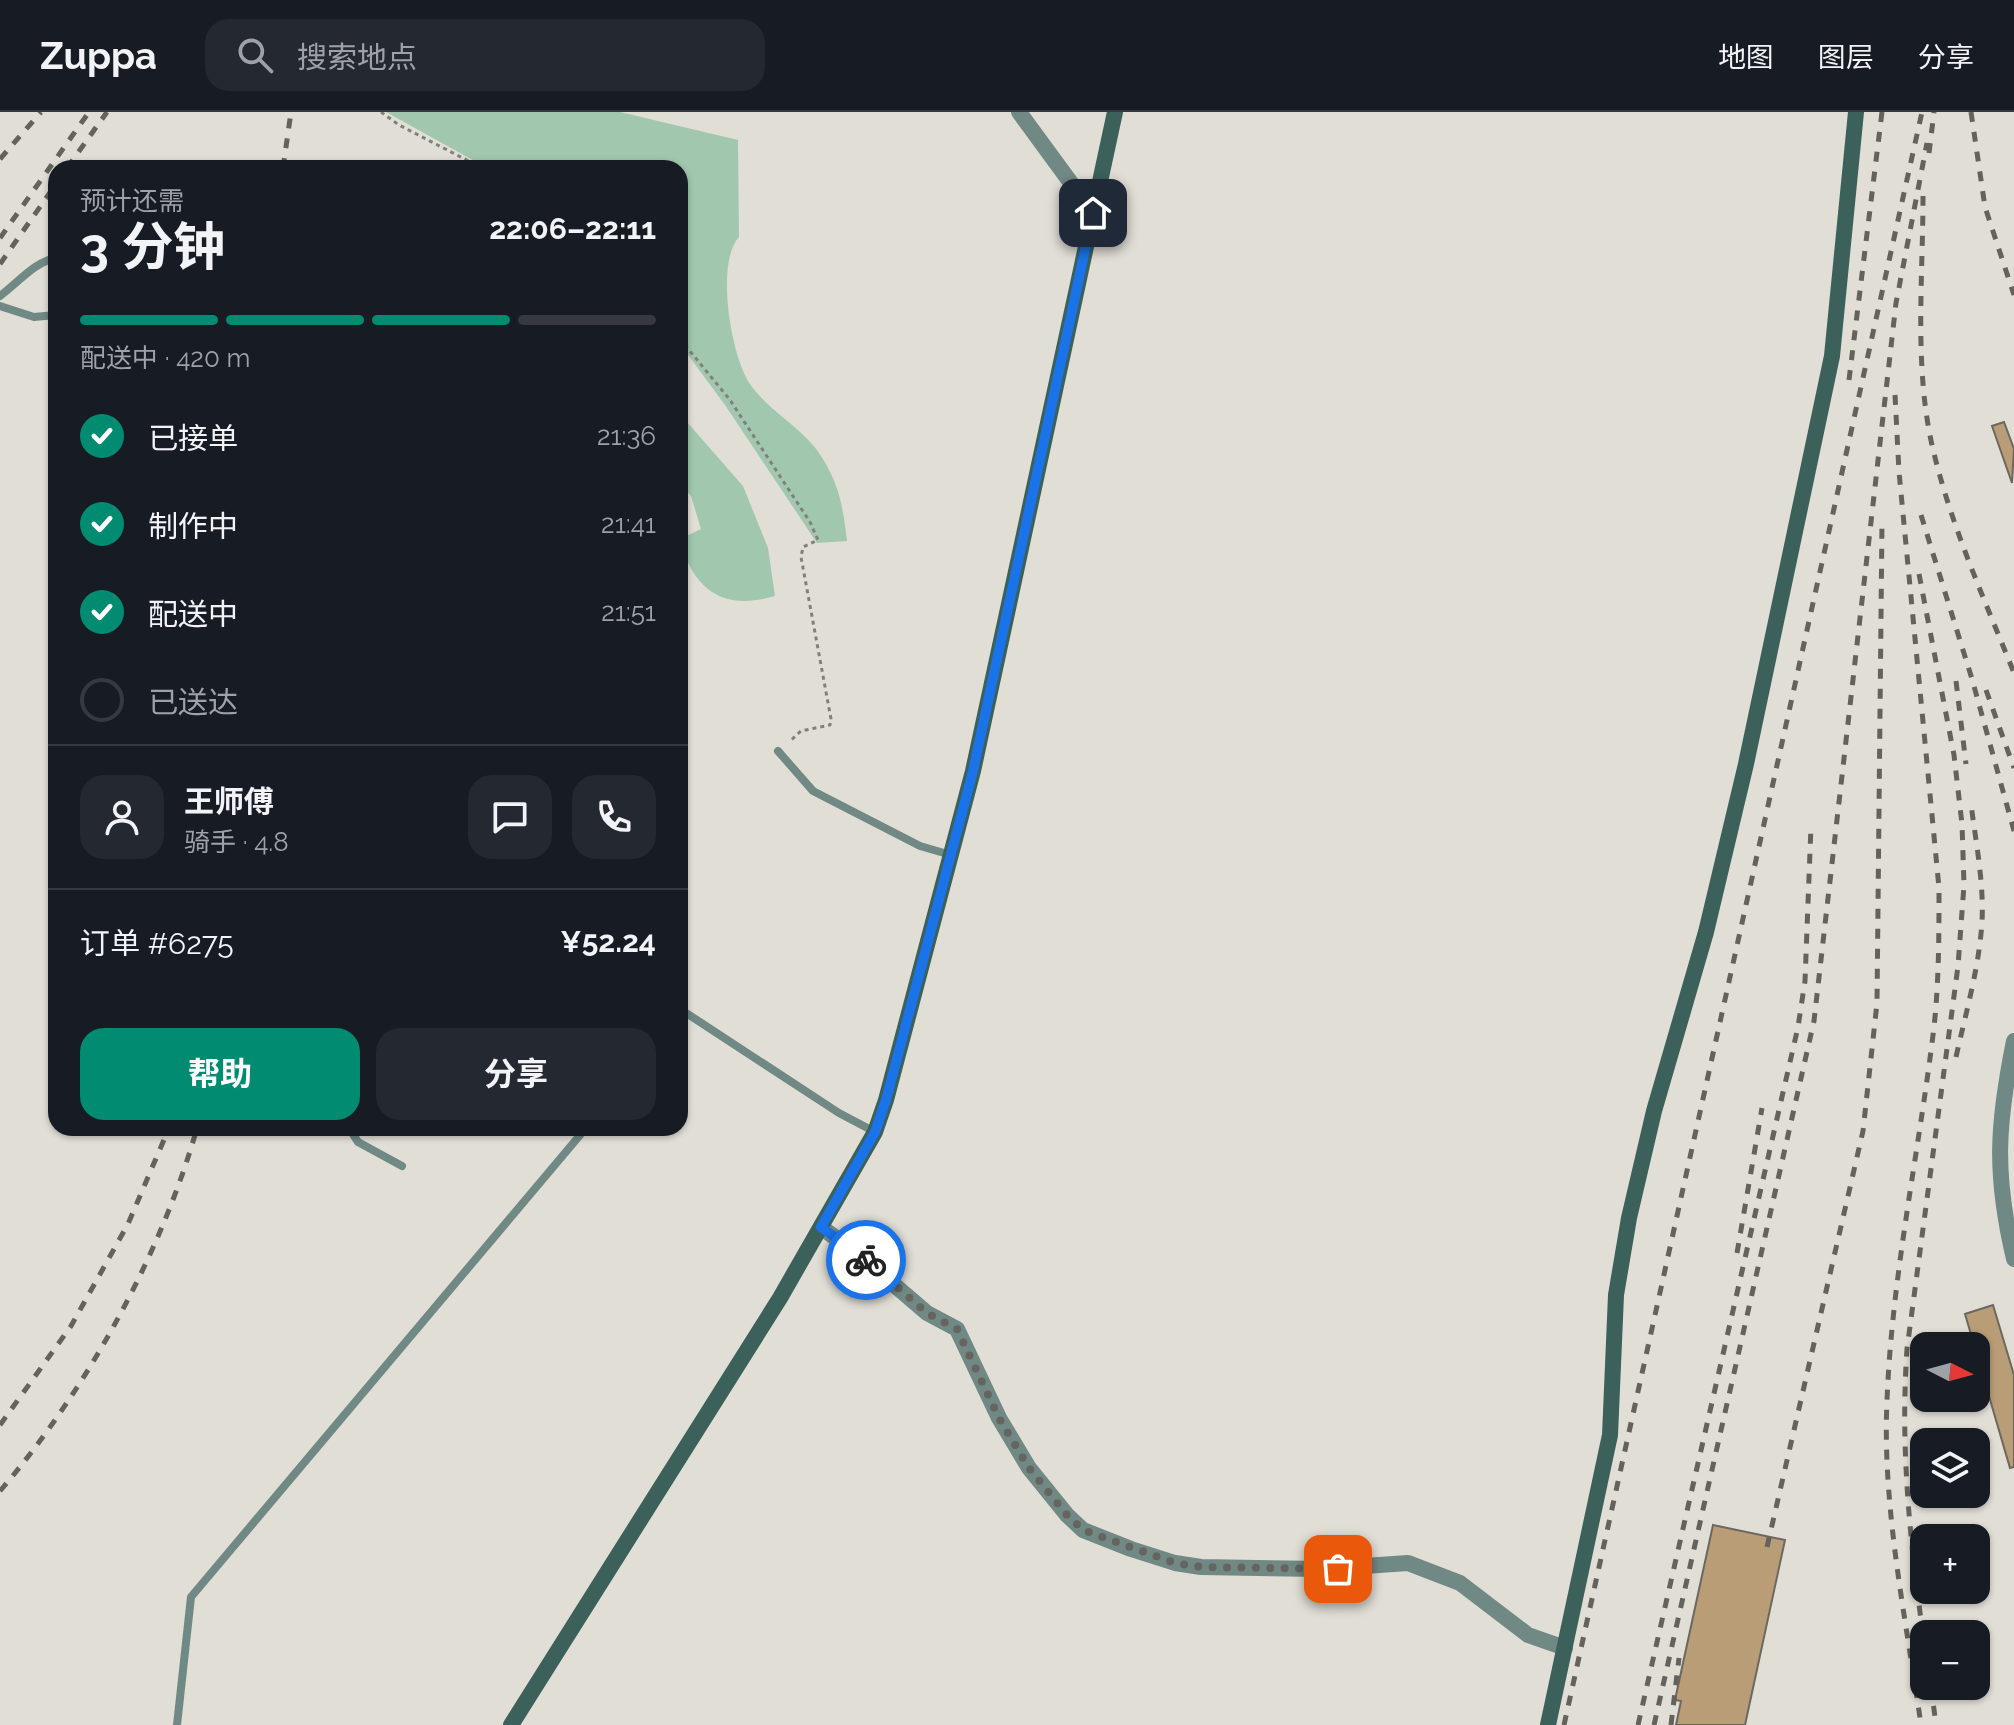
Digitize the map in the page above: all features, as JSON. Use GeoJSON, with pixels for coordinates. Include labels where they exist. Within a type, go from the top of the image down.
{"type":"FeatureCollection","features":[{"type":"Feature","properties":{"kind":"street"},"geometry":{"type":"LineString","coordinates":[[1019,112],[1093,213]]}},
{"type":"Feature","properties":{"kind":"street"},"geometry":{"type":"LineString","coordinates":[[511,1725],[657,1498],[875,1132],[973,771],[1115,112]]}},
{"type":"Feature","properties":{"kind":"street"},"geometry":{"type":"LineString","coordinates":[[1548,1725],[1610,1435],[1616,1295],[1629,1218],[1654,1111],[1706,932],[1832,356],[1856,112]]}},
{"type":"Feature","properties":{"kind":"street"},"geometry":{"type":"LineString","coordinates":[[2014,1041],[2001,1108],[1998,1158],[2004,1217],[2014,1259]]}},
{"type":"Feature","properties":{"kind":"street"},"geometry":{"type":"LineString","coordinates":[[821,1227],[927,1313],[957,1329],[999,1418],[1029,1468],[1083,1530],[1175,1563],[1201,1567],[1321,1569],[1408,1563],[1460,1583],[1528,1635],[1565,1648]]}},
{"type":"Feature","properties":{"kind":"lane"},"geometry":{"type":"LineString","coordinates":[[0,296],[26,277],[40,261],[48,260]]}},
{"type":"Feature","properties":{"kind":"lane"},"geometry":{"type":"LineString","coordinates":[[0,306],[34,317],[48,316]]}},
{"type":"Feature","properties":{"kind":"lane"},"geometry":{"type":"LineString","coordinates":[[778,751],[813,791],[920,846],[951,855]]}},
{"type":"Feature","properties":{"kind":"lane"},"geometry":{"type":"LineString","coordinates":[[688,1016],[815,1098],[875,1132]]}},
{"type":"Feature","properties":{"kind":"lane"},"geometry":{"type":"LineString","coordinates":[[354,1136],[358,1142],[402,1166]]}},
{"type":"Feature","properties":{"kind":"lane"},"geometry":{"type":"LineString","coordinates":[[177,1725],[191,1597],[579,1136]]}},
{"type":"Feature","properties":{"kind":"path"},"geometry":{"type":"LineString","coordinates":[[381,112],[399,125],[467,160]]}},
{"type":"Feature","properties":{"kind":"path"},"geometry":{"type":"LineString","coordinates":[[688,349],[730,400],[810,522],[818,540],[803,547],[801,557],[830,725],[801,731],[778,751]]}},
{"type":"Feature","properties":{"kind":"green space"},"geometry":{"type":"Polygon","coordinates":[[[386,112],[620,112],[738,140],[739,237],[728,267],[727,288],[737,353],[743,371],[758,394],[807,438],[823,459],[840,498],[847,541],[817,543],[688,355],[688,160],[473,160],[386,112]]]}},
{"type":"Feature","properties":{"kind":"green space"},"geometry":{"type":"Polygon","coordinates":[[[688,423],[743,486],[768,548],[775,596],[740,601],[712,592],[702,583],[688,562],[688,535],[701,529],[688,493],[688,423]]]}},
{"type":"Feature","properties":{"kind":"building"},"geometry":{"type":"Polygon","coordinates":[[[2004,422],[2014,449],[2012,483],[1992,426],[2004,422]]]}},
{"type":"Feature","properties":{"kind":"building"},"geometry":{"type":"Polygon","coordinates":[[[1993,1305],[2014,1375],[2014,1467],[2010,1468],[1990,1400],[1990,1332],[1970,1332],[1965,1314],[1993,1305]]]}},
{"type":"Feature","properties":{"kind":"building"},"geometry":{"type":"Polygon","coordinates":[[[1713,1525],[1785,1540],[1745,1725],[1676,1725],[1681,1701],[1675,1700],[1713,1525]]]}},
{"type":"Feature","properties":{"kind":"railway"},"geometry":{"type":"LineString","coordinates":[[0,159],[41,112]]}},
{"type":"Feature","properties":{"kind":"railway"},"geometry":{"type":"LineString","coordinates":[[55,160],[89,112]]}},
{"type":"Feature","properties":{"kind":"railway"},"geometry":{"type":"LineString","coordinates":[[73,160],[107,112]]}},
{"type":"Feature","properties":{"kind":"railway"},"geometry":{"type":"LineString","coordinates":[[284,160],[291,112]]}},
{"type":"Feature","properties":{"kind":"railway"},"geometry":{"type":"LineString","coordinates":[[1849,380],[1882,112]]}},
{"type":"Feature","properties":{"kind":"railway"},"geometry":{"type":"LineString","coordinates":[[1564,1725],[1922,112]]}},
{"type":"Feature","properties":{"kind":"railway"},"geometry":{"type":"LineString","coordinates":[[1929,153],[1934,112]]}},
{"type":"Feature","properties":{"kind":"railway"},"geometry":{"type":"LineString","coordinates":[[1971,112],[1985,207],[2014,295]]}},
{"type":"Feature","properties":{"kind":"railway"},"geometry":{"type":"LineString","coordinates":[[1654,1725],[1814,1021],[1896,303],[1927,143]]}},
{"type":"Feature","properties":{"kind":"railway"},"geometry":{"type":"LineString","coordinates":[[0,238],[48,170]]}},
{"type":"Feature","properties":{"kind":"railway"},"geometry":{"type":"LineString","coordinates":[[0,264],[48,195]]}},
{"type":"Feature","properties":{"kind":"railway"},"geometry":{"type":"LineString","coordinates":[[1923,196],[1921,352],[1926,415],[1939,474],[1958,532],[2014,673]]}},
{"type":"Feature","properties":{"kind":"railway"},"geometry":{"type":"LineString","coordinates":[[1895,395],[1899,472],[1939,888],[1934,1027],[1894,1307],[1886,1441],[1902,1604],[1921,1725]]}},
{"type":"Feature","properties":{"kind":"railway"},"geometry":{"type":"LineString","coordinates":[[1921,515],[1972,679],[2014,831]]}},
{"type":"Feature","properties":{"kind":"railway"},"geometry":{"type":"LineString","coordinates":[[1767,1547],[1863,1131],[1877,1003],[1882,521]]}},
{"type":"Feature","properties":{"kind":"railway"},"geometry":{"type":"LineString","coordinates":[[1919,574],[1954,755],[1962,824],[1964,885],[1958,966],[1907,1349],[1905,1423],[1908,1495],[1921,1620]]}},
{"type":"Feature","properties":{"kind":"railway"},"geometry":{"type":"LineString","coordinates":[[1956,681],[1966,764]]}},
{"type":"Feature","properties":{"kind":"railway"},"geometry":{"type":"LineString","coordinates":[[1986,690],[2014,768]]}},
{"type":"Feature","properties":{"kind":"railway"},"geometry":{"type":"LineString","coordinates":[[1956,1057],[1975,973],[1982,922],[1981,878],[1971,804]]}},
{"type":"Feature","properties":{"kind":"railway"},"geometry":{"type":"LineString","coordinates":[[1638,1725],[1798,1027],[1805,981],[1811,826]]}},
{"type":"Feature","properties":{"kind":"railway"},"geometry":{"type":"LineString","coordinates":[[1737,1253],[1762,1108]]}},
{"type":"Feature","properties":{"kind":"railway"},"geometry":{"type":"LineString","coordinates":[[0,1425],[71,1326],[128,1224],[166,1136]]}},
{"type":"Feature","properties":{"kind":"railway"},"geometry":{"type":"LineString","coordinates":[[0,1491],[62,1410],[117,1320],[163,1224],[194,1136]]}},
{"type":"Feature","properties":{"kind":"railway"},"geometry":{"type":"LineString","coordinates":[[1671,1725],[1679,1658]]}},
{"type":"Feature","properties":{"kind":"railway"},"geometry":{"type":"LineString","coordinates":[[1933,1700],[1936,1725]]}},
{"type":"Feature","properties":{"kind":"way so far"},"geometry":{"type":"LineString","coordinates":[[866,1260],[927,1313],[957,1329],[999,1418],[1029,1468],[1083,1530],[1175,1563],[1201,1567],[1338,1569]]}},
{"type":"Feature","properties":{"kind":"route"},"geometry":{"type":"LineString","coordinates":[[866,1260],[821,1227],[875,1132],[886,1100],[973,771],[1093,213]]}}]}
